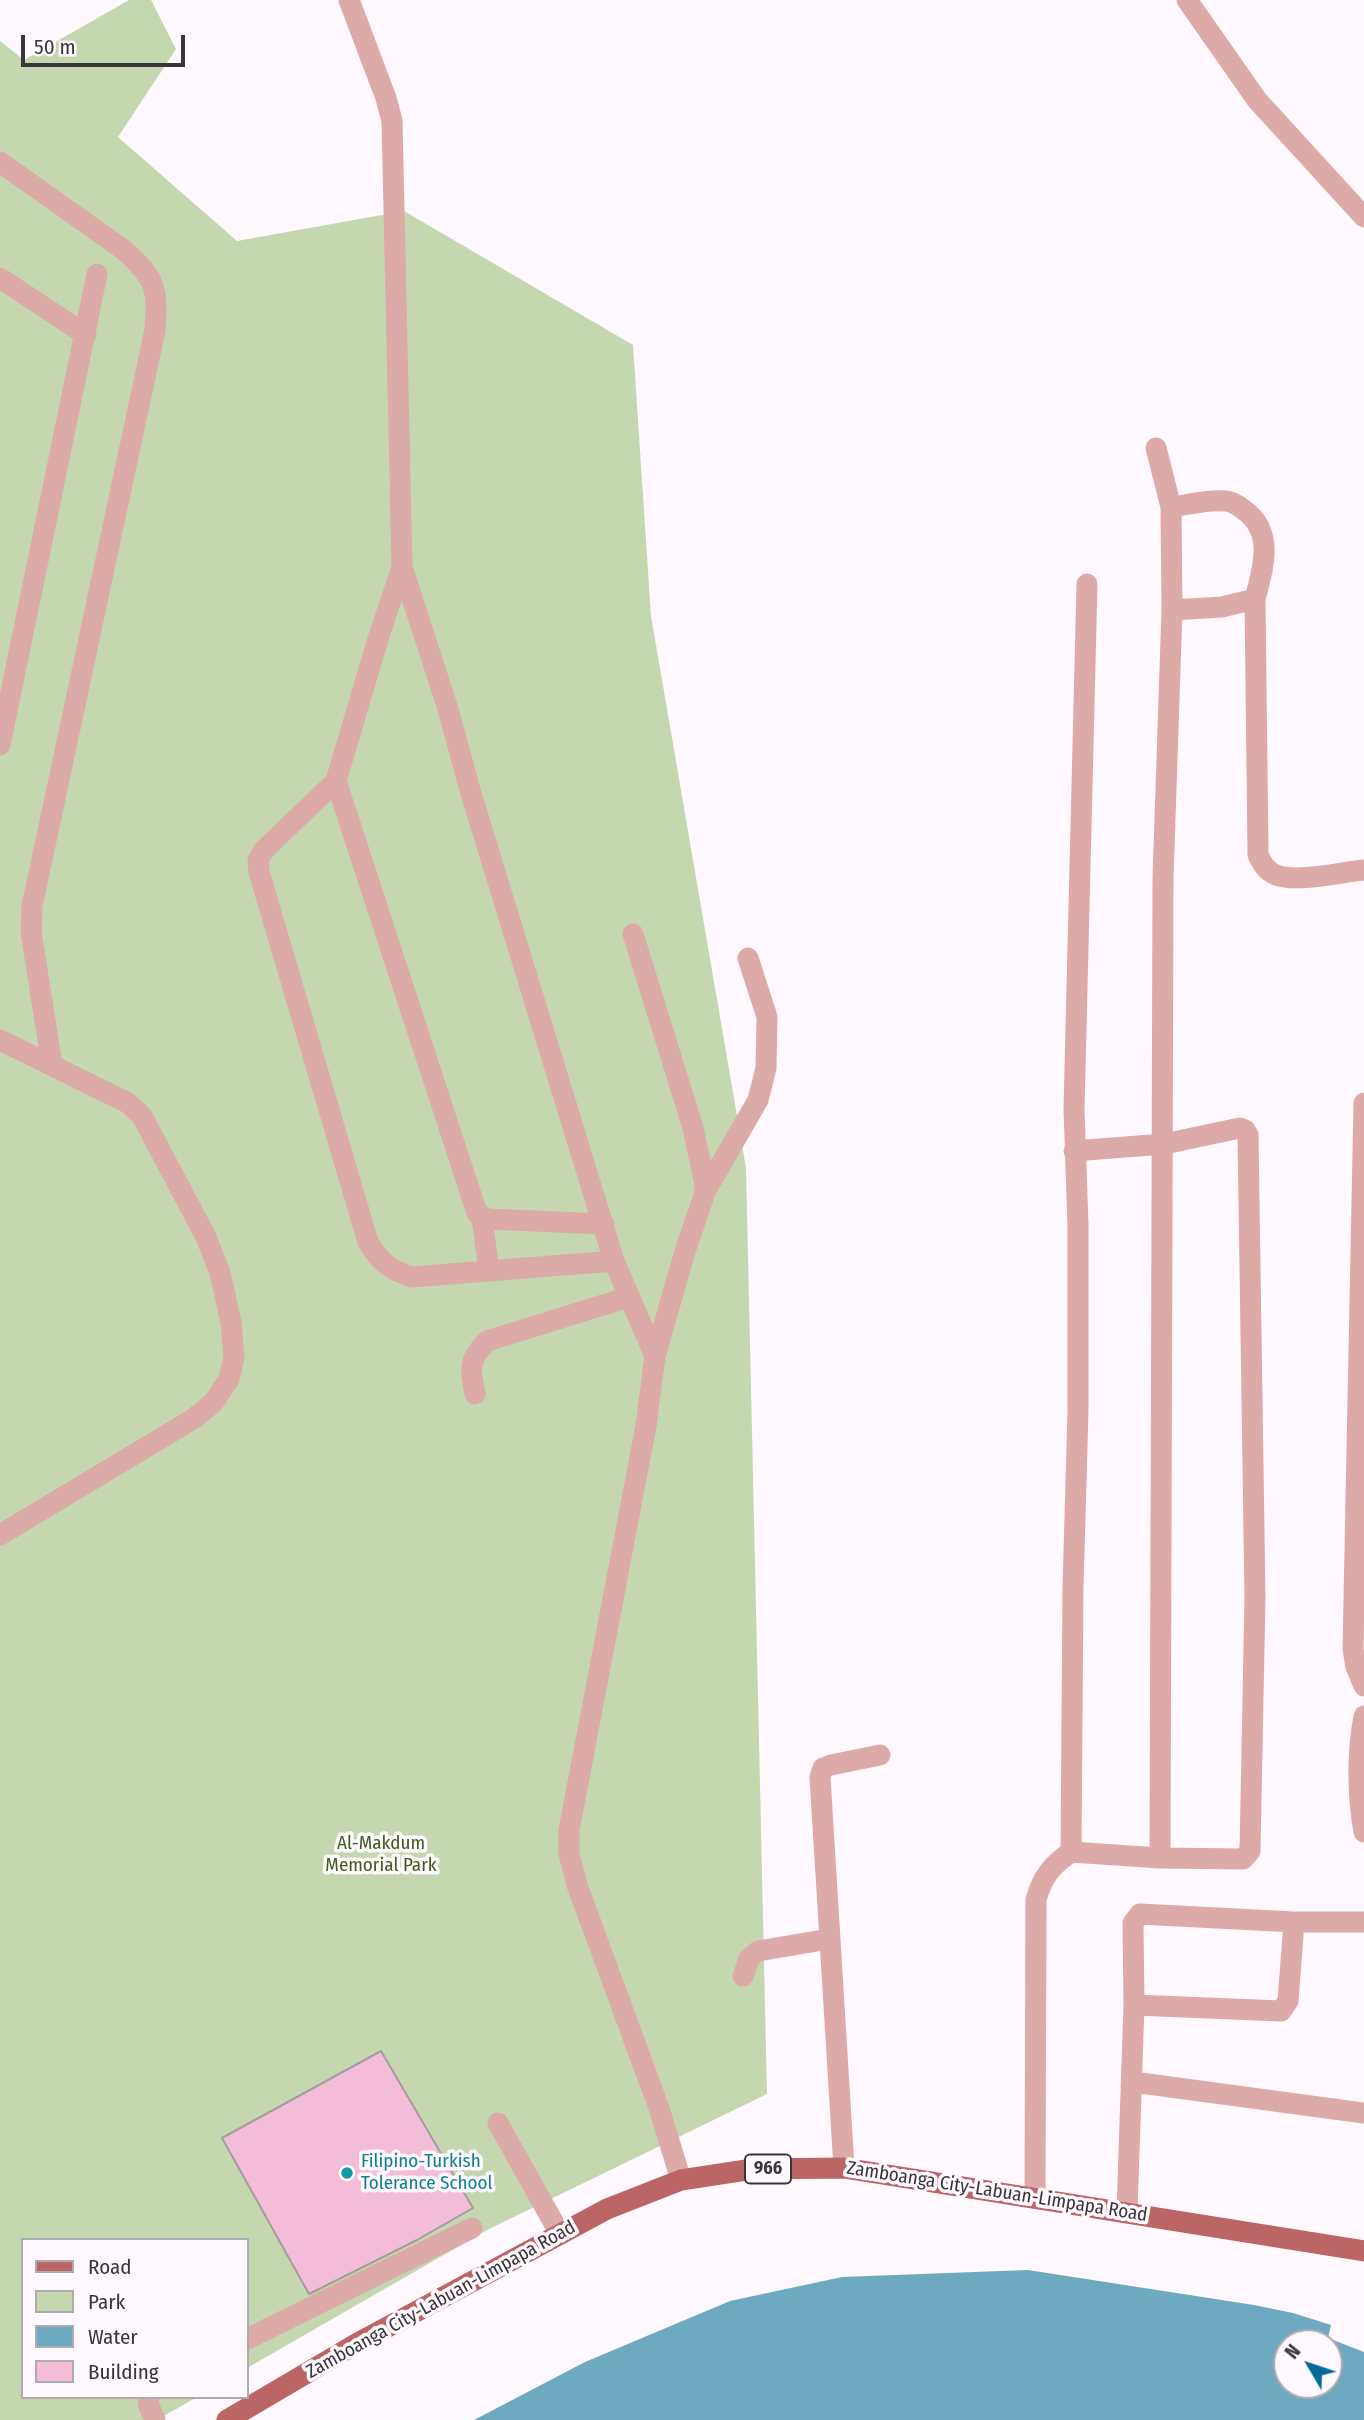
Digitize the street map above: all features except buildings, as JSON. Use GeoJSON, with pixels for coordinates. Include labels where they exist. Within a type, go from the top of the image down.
{"type":"FeatureCollection","features":[{"type":"Feature","properties":{"kind":"main road","name":"Zamboanga City-Labuan-Limpapa Road"},"geometry":{"type":"LineString","coordinates":[[227,2420],[356,2344],[607,2209],[681,2180],[753,2169],[844,2168],[1127,2211],[1364,2251]]}},
{"type":"Feature","properties":{"kind":"street"},"geometry":{"type":"LineString","coordinates":[[349,0],[392,121],[402,567],[448,709],[470,790],[614,1261],[655,1356]]}},
{"type":"Feature","properties":{"kind":"street"},"geometry":{"type":"LineString","coordinates":[[1187,0],[1257,100],[1364,217]]}},
{"type":"Feature","properties":{"kind":"street"},"geometry":{"type":"LineString","coordinates":[[0,162],[133,258],[152,280],[157,301],[155,330],[32,906],[31,932],[52,1065]]}},
{"type":"Feature","properties":{"kind":"street"},"geometry":{"type":"LineString","coordinates":[[0,746],[97,274]]}},
{"type":"Feature","properties":{"kind":"street"},"geometry":{"type":"LineString","coordinates":[[0,278],[86,334]]}},
{"type":"Feature","properties":{"kind":"street"},"geometry":{"type":"LineString","coordinates":[[1156,448],[1171,508],[1172,610],[1163,878],[1160,1858]]}},
{"type":"Feature","properties":{"kind":"street"},"geometry":{"type":"LineString","coordinates":[[1171,508],[1226,500],[1253,516],[1259,525],[1265,545],[1255,599],[1258,855],[1264,867],[1274,874],[1289,878],[1364,870]]}},
{"type":"Feature","properties":{"kind":"street"},"geometry":{"type":"LineString","coordinates":[[402,567],[377,639],[336,781],[264,850],[258,860],[262,885],[368,1242],[378,1260],[391,1270],[412,1277],[614,1261]]}},
{"type":"Feature","properties":{"kind":"street"},"geometry":{"type":"LineString","coordinates":[[1071,1852],[1073,1587],[1078,1410],[1078,1225],[1074,1151],[1087,584]]}},
{"type":"Feature","properties":{"kind":"street"},"geometry":{"type":"LineString","coordinates":[[1172,610],[1222,607],[1255,599]]}},
{"type":"Feature","properties":{"kind":"street"},"geometry":{"type":"LineString","coordinates":[[336,781],[477,1213],[482,1217],[604,1224]]}},
{"type":"Feature","properties":{"kind":"street"},"geometry":{"type":"LineString","coordinates":[[633,934],[693,1128],[706,1190]]}},
{"type":"Feature","properties":{"kind":"street"},"geometry":{"type":"LineString","coordinates":[[681,2180],[659,2108],[594,1933],[569,1854],[569,1829],[646,1426],[655,1356],[706,1190],[758,1100],[766,1068],[767,1017],[747,958]]}},
{"type":"Feature","properties":{"kind":"street"},"geometry":{"type":"LineString","coordinates":[[0,1040],[128,1102],[142,1116],[206,1237],[220,1273],[231,1322],[234,1357],[229,1379],[213,1403],[203,1411],[0,1535]]}},
{"type":"Feature","properties":{"kind":"street"},"geometry":{"type":"LineString","coordinates":[[1364,1103],[1353,1649],[1356,1667],[1364,1686]]}},
{"type":"Feature","properties":{"kind":"street"},"geometry":{"type":"LineString","coordinates":[[1035,2198],[1036,1900],[1046,1873],[1071,1852],[1160,1858],[1243,1859],[1250,1851],[1255,1597],[1248,1135],[1240,1128],[1164,1144],[1074,1151]]}},
{"type":"Feature","properties":{"kind":"street"},"geometry":{"type":"LineString","coordinates":[[482,1217],[489,1271]]}},
{"type":"Feature","properties":{"kind":"street"},"geometry":{"type":"LineString","coordinates":[[475,1394],[470,1367],[477,1351],[487,1340],[628,1297]]}},
{"type":"Feature","properties":{"kind":"street"},"geometry":{"type":"LineString","coordinates":[[1364,1716],[1359,1747],[1358,1782],[1364,1832]]}},
{"type":"Feature","properties":{"kind":"street"},"geometry":{"type":"LineString","coordinates":[[844,2168],[820,1777],[823,1768],[831,1765],[880,1755]]}},
{"type":"Feature","properties":{"kind":"street"},"geometry":{"type":"LineString","coordinates":[[1127,2211],[1133,2082],[1133,1923],[1140,1914],[1294,1922],[1364,1922]]}},
{"type":"Feature","properties":{"kind":"street"},"geometry":{"type":"LineString","coordinates":[[1134,2005],[1281,2011],[1288,2001],[1294,1922]]}},
{"type":"Feature","properties":{"kind":"street"},"geometry":{"type":"LineString","coordinates":[[743,1976],[749,1959],[758,1951],[829,1940]]}},
{"type":"Feature","properties":{"kind":"street"},"geometry":{"type":"LineString","coordinates":[[1133,2082],[1364,2113]]}},
{"type":"Feature","properties":{"kind":"street"},"geometry":{"type":"LineString","coordinates":[[498,2123],[560,2234]]}},
{"type":"Feature","properties":{"kind":"street"},"geometry":{"type":"LineString","coordinates":[[248,2339],[472,2228]]}},
{"type":"Feature","properties":{"kind":"street"},"geometry":{"type":"LineString","coordinates":[[148,2399],[155,2420]]}},
{"type":"Feature","properties":{"kind":"green space","name":"Al-Makdum Memorial Park"},"geometry":{"type":"Polygon","coordinates":[[[129,0],[151,0],[176,49],[118,137],[237,241],[404,211],[633,345],[651,616],[746,1168],[767,2094],[489,2229],[248,2367],[248,2238],[21,2238],[21,2399],[194,2399],[157,2420],[0,2420],[0,41],[24,60],[129,0]]]}},
{"type":"Feature","properties":{"kind":"water"},"geometry":{"type":"Polygon","coordinates":[[[1028,2270],[1254,2305],[1331,2325],[1330,2329],[1273,2329],[1273,2399],[1343,2399],[1343,2344],[1364,2352],[1364,2420],[474,2420],[585,2362],[730,2301],[842,2277],[1028,2270]]]}},
{"type":"Feature","properties":{"kind":"place","name":"Filipino-Turkish Tolerance School"},"geometry":{"type":"Point","coordinates":[347,2173]}}]}
